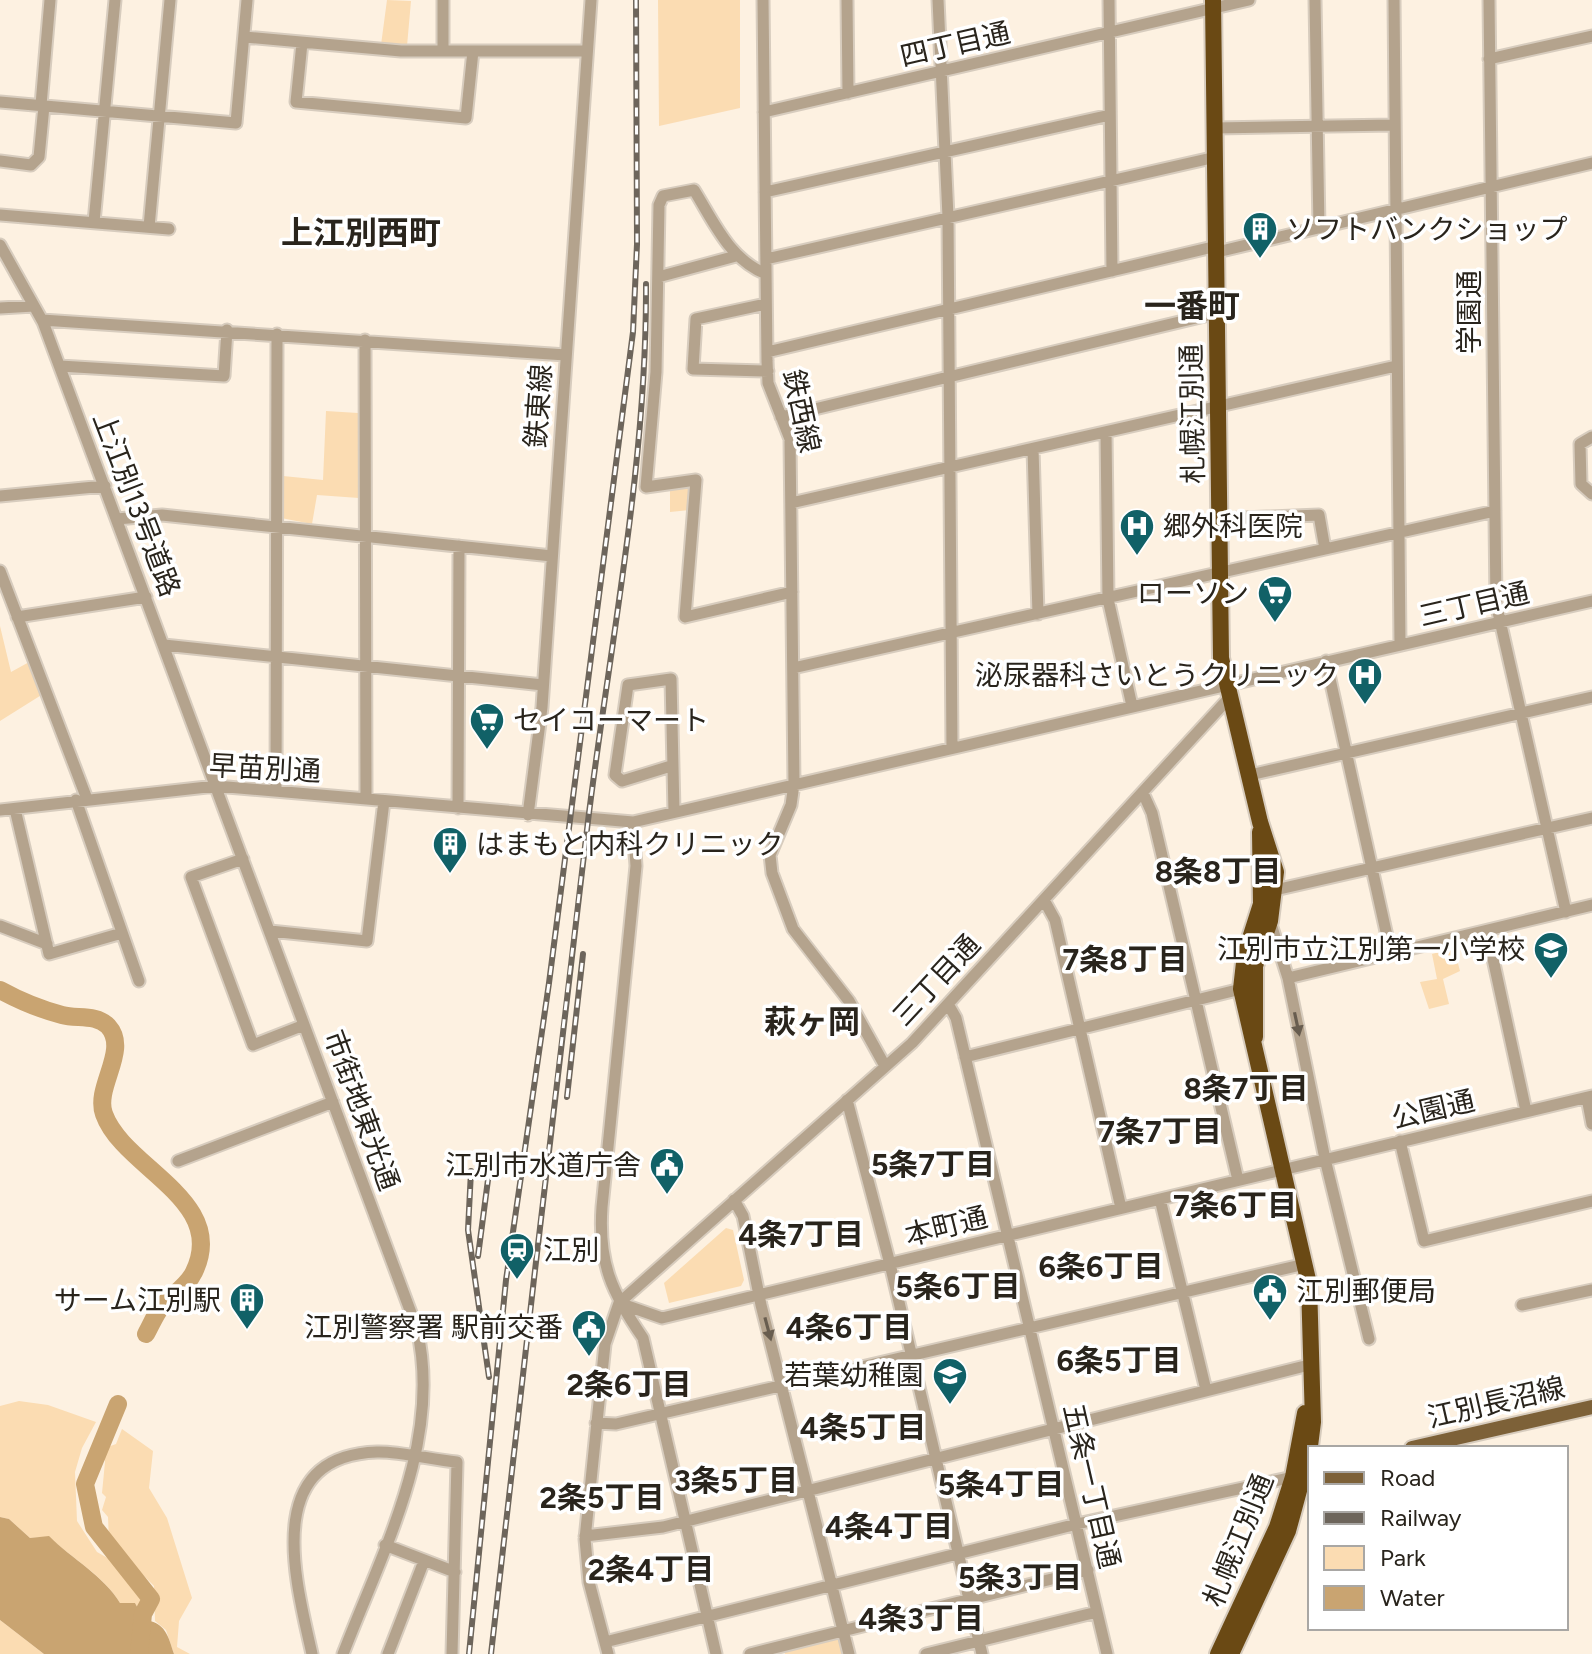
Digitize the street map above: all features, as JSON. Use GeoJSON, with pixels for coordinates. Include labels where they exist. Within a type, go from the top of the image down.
{"type":"FeatureCollection","features":[{"type":"Feature","properties":{"kind":"highway","name":"札幌江別通"},"geometry":{"type":"LineString","coordinates":[[1213,4],[1221,658],[1260,822],[1274,857],[1275,890],[1270,921],[1255,966],[1255,1037]]}},
{"type":"Feature","properties":{"kind":"highway","name":"札幌江別通"},"geometry":{"type":"LineString","coordinates":[[1231,1654],[1302,1474],[1313,1422],[1311,1306],[1305,1264],[1255,1037],[1244,1013],[1241,989],[1245,954],[1261,904],[1260,822]]}},
{"type":"Feature","properties":{"kind":"highway","name":"札幌江別通"},"geometry":{"type":"LineString","coordinates":[[1218,1654],[1273,1552]]}},
{"type":"Feature","properties":{"kind":"main road","name":"江別長沼線"},"geometry":{"type":"LineString","coordinates":[[1421,1446],[1592,1407]]}},
{"type":"Feature","properties":{"kind":"street"},"geometry":{"type":"LineString","coordinates":[[0,161],[31,165],[39,157],[50,0]]}},
{"type":"Feature","properties":{"kind":"street"},"geometry":{"type":"LineString","coordinates":[[94,222],[115,0]]}},
{"type":"Feature","properties":{"kind":"street"},"geometry":{"type":"LineString","coordinates":[[149,227],[170,0]]}},
{"type":"Feature","properties":{"kind":"street"},"geometry":{"type":"LineString","coordinates":[[0,102],[236,123],[247,0]]}},
{"type":"Feature","properties":{"kind":"street"},"geometry":{"type":"LineString","coordinates":[[443,0],[443,51]]}},
{"type":"Feature","properties":{"kind":"street","name":"鉄東線"},"geometry":{"type":"LineString","coordinates":[[528,815],[543,685],[591,0]]}},
{"type":"Feature","properties":{"kind":"street","name":"鉄西線"},"geometry":{"type":"LineString","coordinates":[[763,0],[768,383],[790,439],[793,668],[794,784],[791,805],[770,855],[772,873],[793,929],[849,1001],[885,1066]]}},
{"type":"Feature","properties":{"kind":"street"},"geometry":{"type":"LineString","coordinates":[[847,0],[848,93]]}},
{"type":"Feature","properties":{"kind":"street"},"geometry":{"type":"LineString","coordinates":[[938,0],[948,217],[952,748]]}},
{"type":"Feature","properties":{"kind":"street"},"geometry":{"type":"LineString","coordinates":[[1109,0],[1112,271]]}},
{"type":"Feature","properties":{"kind":"street","name":"四丁目通"},"geometry":{"type":"LineString","coordinates":[[764,112],[1109,32],[1213,4],[1249,0]]}},
{"type":"Feature","properties":{"kind":"street"},"geometry":{"type":"LineString","coordinates":[[1315,0],[1319,228]]}},
{"type":"Feature","properties":{"kind":"street"},"geometry":{"type":"LineString","coordinates":[[1394,0],[1400,645]]}},
{"type":"Feature","properties":{"kind":"street","name":"学園通"},"geometry":{"type":"LineString","coordinates":[[1489,0],[1496,603],[1566,912]]}},
{"type":"Feature","properties":{"kind":"street"},"geometry":{"type":"LineString","coordinates":[[1489,59],[1592,36]]}},
{"type":"Feature","properties":{"kind":"street"},"geometry":{"type":"LineString","coordinates":[[245,37],[443,51],[587,51]]}},
{"type":"Feature","properties":{"kind":"street"},"geometry":{"type":"LineString","coordinates":[[302,43],[296,102],[466,118],[473,51]]}},
{"type":"Feature","properties":{"kind":"street"},"geometry":{"type":"LineString","coordinates":[[765,192],[1110,115]]}},
{"type":"Feature","properties":{"kind":"street"},"geometry":{"type":"LineString","coordinates":[[1215,128],[1394,125]]}},
{"type":"Feature","properties":{"kind":"street"},"geometry":{"type":"LineString","coordinates":[[766,259],[1216,157]]}},
{"type":"Feature","properties":{"kind":"street"},"geometry":{"type":"LineString","coordinates":[[767,352],[1592,163]]}},
{"type":"Feature","properties":{"kind":"street"},"geometry":{"type":"LineString","coordinates":[[766,274],[748,267],[736,256],[694,190],[663,196],[659,205],[656,372],[646,487],[696,480],[685,617],[792,592]]}},
{"type":"Feature","properties":{"kind":"street"},"geometry":{"type":"LineString","coordinates":[[0,215],[169,229]]}},
{"type":"Feature","properties":{"kind":"street","name":"上江別13号道路"},"geometry":{"type":"LineString","coordinates":[[0,245],[42,320],[216,786]]}},
{"type":"Feature","properties":{"kind":"street"},"geometry":{"type":"LineString","coordinates":[[658,277],[736,256]]}},
{"type":"Feature","properties":{"kind":"street"},"geometry":{"type":"LineString","coordinates":[[766,304],[696,319],[693,369],[768,371]]}},
{"type":"Feature","properties":{"kind":"street"},"geometry":{"type":"LineString","coordinates":[[0,308],[34,306]]}},
{"type":"Feature","properties":{"kind":"street"},"geometry":{"type":"LineString","coordinates":[[781,417],[1217,313]]}},
{"type":"Feature","properties":{"kind":"street"},"geometry":{"type":"LineString","coordinates":[[42,320],[566,355]]}},
{"type":"Feature","properties":{"kind":"street"},"geometry":{"type":"LineString","coordinates":[[60,366],[224,376],[227,330]]}},
{"type":"Feature","properties":{"kind":"street"},"geometry":{"type":"LineString","coordinates":[[276,790],[277,334]]}},
{"type":"Feature","properties":{"kind":"street"},"geometry":{"type":"LineString","coordinates":[[365,340],[366,799]]}},
{"type":"Feature","properties":{"kind":"street"},"geometry":{"type":"LineString","coordinates":[[791,503],[1396,366]]}},
{"type":"Feature","properties":{"kind":"street"},"geometry":{"type":"LineString","coordinates":[[1106,432],[1108,599],[1132,706]]}},
{"type":"Feature","properties":{"kind":"street"},"geometry":{"type":"LineString","coordinates":[[1592,437],[1580,444],[1580,461],[1581,484],[1592,494]]}},
{"type":"Feature","properties":{"kind":"street"},"geometry":{"type":"LineString","coordinates":[[1033,449],[1038,614]]}},
{"type":"Feature","properties":{"kind":"street"},"geometry":{"type":"LineString","coordinates":[[0,496],[105,486]]}},
{"type":"Feature","properties":{"kind":"street"},"geometry":{"type":"LineString","coordinates":[[793,668],[1495,511]]}},
{"type":"Feature","properties":{"kind":"street"},"geometry":{"type":"LineString","coordinates":[[117,519],[162,515],[552,556]]}},
{"type":"Feature","properties":{"kind":"street"},"geometry":{"type":"LineString","coordinates":[[1219,519],[1319,515],[1325,549]]}},
{"type":"Feature","properties":{"kind":"street"},"geometry":{"type":"LineString","coordinates":[[458,808],[459,546]]}},
{"type":"Feature","properties":{"kind":"street"},"geometry":{"type":"LineString","coordinates":[[0,571],[82,800],[139,981]]}},
{"type":"Feature","properties":{"kind":"street"},"geometry":{"type":"LineString","coordinates":[[17,617],[146,597]]}},
{"type":"Feature","properties":{"kind":"street","name":"三丁目通"},"geometry":{"type":"LineString","coordinates":[[619,1303],[885,1066],[948,1004],[1143,793],[1228,692],[1326,661],[1592,601]]}},
{"type":"Feature","properties":{"kind":"street"},"geometry":{"type":"LineString","coordinates":[[164,645],[543,685]]}},
{"type":"Feature","properties":{"kind":"street"},"geometry":{"type":"LineString","coordinates":[[1326,661],[1391,954]]}},
{"type":"Feature","properties":{"kind":"street"},"geometry":{"type":"LineString","coordinates":[[671,766],[622,781],[615,775],[628,685],[671,679],[674,812]]}},
{"type":"Feature","properties":{"kind":"street","name":"早苗別通"},"geometry":{"type":"LineString","coordinates":[[0,810],[216,786],[633,822],[1132,706],[1228,692]]}},
{"type":"Feature","properties":{"kind":"street"},"geometry":{"type":"LineString","coordinates":[[1250,775],[1592,697]]}},
{"type":"Feature","properties":{"kind":"street","name":"市街地東光通"},"geometry":{"type":"LineString","coordinates":[[216,786],[417,1329],[422,1381],[416,1459],[343,1654]]}},
{"type":"Feature","properties":{"kind":"street"},"geometry":{"type":"LineString","coordinates":[[1143,793],[1152,813],[1238,1180]]}},
{"type":"Feature","properties":{"kind":"street"},"geometry":{"type":"LineString","coordinates":[[270,931],[367,941],[384,801]]}},
{"type":"Feature","properties":{"kind":"street"},"geometry":{"type":"LineString","coordinates":[[15,809],[49,954],[122,933]]}},
{"type":"Feature","properties":{"kind":"street"},"geometry":{"type":"LineString","coordinates":[[1275,890],[1592,818]]}},
{"type":"Feature","properties":{"kind":"street"},"geometry":{"type":"LineString","coordinates":[[633,822],[636,866],[601,1218],[602,1260],[619,1303],[643,1338],[663,1413],[716,1654]]}},
{"type":"Feature","properties":{"kind":"street"},"geometry":{"type":"LineString","coordinates":[[243,859],[191,877],[237,1003],[253,1045],[304,1025]]}},
{"type":"Feature","properties":{"kind":"street"},"geometry":{"type":"LineString","coordinates":[[1044,900],[1055,920],[1121,1208]]}},
{"type":"Feature","properties":{"kind":"street"},"geometry":{"type":"LineString","coordinates":[[1288,978],[1592,905]]}},
{"type":"Feature","properties":{"kind":"street"},"geometry":{"type":"LineString","coordinates":[[1270,921],[1288,978],[1325,1159],[1369,1339]]}},
{"type":"Feature","properties":{"kind":"street"},"geometry":{"type":"LineString","coordinates":[[0,926],[47,944]]}},
{"type":"Feature","properties":{"kind":"street"},"geometry":{"type":"LineString","coordinates":[[1487,931],[1526,1111]]}},
{"type":"Feature","properties":{"kind":"street"},"geometry":{"type":"LineString","coordinates":[[965,1057],[1241,989]]}},
{"type":"Feature","properties":{"kind":"street","name":"五条一丁目通"},"geometry":{"type":"LineString","coordinates":[[948,1004],[956,1018],[1107,1654]]}},
{"type":"Feature","properties":{"kind":"street"},"geometry":{"type":"LineString","coordinates":[[1589,1097],[1592,1124]]}},
{"type":"Feature","properties":{"kind":"street","name":"公園通"},"geometry":{"type":"LineString","coordinates":[[1285,1168],[1589,1097]]}},
{"type":"Feature","properties":{"kind":"street"},"geometry":{"type":"LineString","coordinates":[[847,1100],[912,1354],[982,1654]]}},
{"type":"Feature","properties":{"kind":"street"},"geometry":{"type":"LineString","coordinates":[[178,1161],[333,1102]]}},
{"type":"Feature","properties":{"kind":"street"},"geometry":{"type":"LineString","coordinates":[[1400,1141],[1424,1241],[1592,1201]]}},
{"type":"Feature","properties":{"kind":"street","name":"本町通"},"geometry":{"type":"LineString","coordinates":[[619,1303],[662,1318],[1285,1168]]}},
{"type":"Feature","properties":{"kind":"street"},"geometry":{"type":"LineString","coordinates":[[1160,1199],[1206,1390]]}},
{"type":"Feature","properties":{"kind":"street"},"geometry":{"type":"LineString","coordinates":[[734,1200],[743,1216],[759,1295],[849,1654]]}},
{"type":"Feature","properties":{"kind":"street"},"geometry":{"type":"LineString","coordinates":[[596,1423],[616,1424],[1305,1264]]}},
{"type":"Feature","properties":{"kind":"street"},"geometry":{"type":"LineString","coordinates":[[1522,1305],[1592,1290]]}},
{"type":"Feature","properties":{"kind":"street"},"geometry":{"type":"LineString","coordinates":[[619,1303],[605,1344],[585,1536],[589,1582],[606,1648],[707,1616],[1077,1524],[1302,1474]]}},
{"type":"Feature","properties":{"kind":"street"},"geometry":{"type":"LineString","coordinates":[[585,1536],[687,1521],[1313,1364]]}},
{"type":"Feature","properties":{"kind":"street"},"geometry":{"type":"LineString","coordinates":[[312,1654],[292,1546],[292,1523],[301,1498],[317,1476],[338,1460],[381,1452],[457,1462],[452,1654]]}},
{"type":"Feature","properties":{"kind":"street"},"geometry":{"type":"LineString","coordinates":[[385,1545],[455,1572]]}},
{"type":"Feature","properties":{"kind":"street"},"geometry":{"type":"LineString","coordinates":[[388,1654],[424,1561]]}},
{"type":"Feature","properties":{"kind":"street"},"geometry":{"type":"LineString","coordinates":[[750,1654],[1088,1570]]}},
{"type":"Feature","properties":{"kind":"street"},"geometry":{"type":"LineString","coordinates":[[926,1654],[1097,1612]]}},
{"type":"Feature","properties":{"kind":"green space"},"geometry":{"type":"Polygon","coordinates":[[[387,0],[411,1],[407,46],[381,45],[387,0]]]}},
{"type":"Feature","properties":{"kind":"green space"},"geometry":{"type":"Polygon","coordinates":[[[658,0],[740,0],[740,108],[659,126],[658,0]]]}},
{"type":"Feature","properties":{"kind":"green space"},"geometry":{"type":"Polygon","coordinates":[[[326,411],[358,413],[359,498],[317,495],[312,524],[281,518],[283,476],[323,480],[326,411]]]}},
{"type":"Feature","properties":{"kind":"green space"},"geometry":{"type":"Polygon","coordinates":[[[689,486],[690,510],[670,512],[670,489],[689,486]]]}},
{"type":"Feature","properties":{"kind":"green space"},"geometry":{"type":"Polygon","coordinates":[[[0,626],[11,672],[31,661],[43,694],[0,721],[0,626]]]}},
{"type":"Feature","properties":{"kind":"green space"},"geometry":{"type":"Polygon","coordinates":[[[1454,948],[1460,971],[1443,979],[1449,1004],[1429,1009],[1420,982],[1437,979],[1432,954],[1454,948]]]}},
{"type":"Feature","properties":{"kind":"green space"},"geometry":{"type":"Polygon","coordinates":[[[726,1228],[733,1230],[744,1280],[741,1286],[669,1303],[664,1283],[726,1228]]]}},
{"type":"Feature","properties":{"kind":"green space"},"geometry":{"type":"Polygon","coordinates":[[[19,1401],[48,1405],[96,1422],[82,1448],[75,1472],[77,1521],[97,1552],[113,1561],[147,1600],[140,1614],[135,1603],[120,1603],[97,1576],[49,1537],[30,1538],[9,1519],[0,1517],[0,1406],[19,1401]]]}},
{"type":"Feature","properties":{"kind":"green space"},"geometry":{"type":"Polygon","coordinates":[[[122,1429],[153,1451],[149,1488],[167,1518],[192,1598],[179,1621],[177,1647],[190,1654],[174,1654],[166,1630],[155,1621],[154,1586],[109,1541],[108,1517],[102,1510],[106,1497],[102,1493],[105,1462],[102,1449],[116,1444],[122,1429]]]}},
{"type":"Feature","properties":{"kind":"green space"},"geometry":{"type":"Polygon","coordinates":[[[0,1620],[44,1654],[0,1654],[0,1620]]]}},
{"type":"Feature","properties":{"kind":"green space"},"geometry":{"type":"Polygon","coordinates":[[[840,1636],[844,1654],[785,1654],[784,1651],[840,1636]]]}},
{"type":"Feature","properties":{"kind":"water"},"geometry":{"type":"Polygon","coordinates":[[[0,1517],[9,1519],[30,1538],[49,1536],[97,1576],[120,1603],[135,1603],[144,1620],[157,1623],[165,1631],[174,1654],[44,1654],[0,1620],[0,1517]]]}},
{"type":"Feature","properties":{"kind":"waterway"},"geometry":{"type":"LineString","coordinates":[[0,990],[45,1010],[92,1018],[108,1026],[115,1046],[102,1103],[104,1114],[131,1151],[186,1205],[197,1225],[201,1247],[194,1272],[161,1307],[146,1334]]}},
{"type":"Feature","properties":{"kind":"waterway"},"geometry":{"type":"LineString","coordinates":[[118,1404],[85,1484],[94,1527],[151,1599],[143,1614],[139,1654]]}},
{"type":"Feature","properties":{"kind":"railway"},"geometry":{"type":"LineString","coordinates":[[469,1654],[506,1280],[549,983],[633,332],[637,244],[636,0]]}},
{"type":"Feature","properties":{"kind":"railway"},"geometry":{"type":"LineString","coordinates":[[491,1654],[588,821],[634,486],[645,351],[646,284]]}},
{"type":"Feature","properties":{"kind":"railway"},"geometry":{"type":"LineString","coordinates":[[567,1097],[583,954]]}},
{"type":"Feature","properties":{"kind":"railway"},"geometry":{"type":"LineString","coordinates":[[471,1171],[468,1230],[489,1377]]}},
{"type":"Feature","properties":{"kind":"railway"},"geometry":{"type":"LineString","coordinates":[[478,1256],[489,1172]]}},
{"type":"Feature","properties":{"kind":"place","name":"ソフトバンクショップ"},"geometry":{"type":"Point","coordinates":[1260,260]}},
{"type":"Feature","properties":{"kind":"place","name":"郷外科医院"},"geometry":{"type":"Point","coordinates":[1137,557]}},
{"type":"Feature","properties":{"kind":"place","name":"ローソン"},"geometry":{"type":"Point","coordinates":[1275,624]}},
{"type":"Feature","properties":{"kind":"place","name":"泌尿器科さいとうクリニック"},"geometry":{"type":"Point","coordinates":[1365,706]}},
{"type":"Feature","properties":{"kind":"place","name":"セイコーマート"},"geometry":{"type":"Point","coordinates":[487,751]}},
{"type":"Feature","properties":{"kind":"place","name":"はまもと内科クリニック"},"geometry":{"type":"Point","coordinates":[450,875]}},
{"type":"Feature","properties":{"kind":"place","name":"江別市立江別第一小学校"},"geometry":{"type":"Point","coordinates":[1551,980]}},
{"type":"Feature","properties":{"kind":"place","name":"江別市水道庁舎"},"geometry":{"type":"Point","coordinates":[667,1196]}},
{"type":"Feature","properties":{"kind":"place","name":"江別"},"geometry":{"type":"Point","coordinates":[517,1281]}},
{"type":"Feature","properties":{"kind":"place","name":"江別郵便局"},"geometry":{"type":"Point","coordinates":[1270,1322]}},
{"type":"Feature","properties":{"kind":"place","name":"サーム江別駅"},"geometry":{"type":"Point","coordinates":[247,1331]}},
{"type":"Feature","properties":{"kind":"place","name":"江別警察署 駅前交番"},"geometry":{"type":"Point","coordinates":[589,1358]}},
{"type":"Feature","properties":{"kind":"place","name":"若葉幼稚園"},"geometry":{"type":"Point","coordinates":[950,1406]}},
{"type":"Feature","properties":{"kind":"district","name":"上江別西町"},"geometry":{"type":"Point","coordinates":[361,233]}},
{"type":"Feature","properties":{"kind":"district","name":"一番町"},"geometry":{"type":"Point","coordinates":[1192,306]}},
{"type":"Feature","properties":{"kind":"district","name":"8条8丁目"},"geometry":{"type":"Point","coordinates":[1218,871]}},
{"type":"Feature","properties":{"kind":"district","name":"7条8丁目"},"geometry":{"type":"Point","coordinates":[1125,959]}},
{"type":"Feature","properties":{"kind":"district","name":"萩ヶ岡"},"geometry":{"type":"Point","coordinates":[812,1022]}},
{"type":"Feature","properties":{"kind":"district","name":"8条7丁目"},"geometry":{"type":"Point","coordinates":[1246,1088]}},
{"type":"Feature","properties":{"kind":"district","name":"7条7丁目"},"geometry":{"type":"Point","coordinates":[1160,1131]}},
{"type":"Feature","properties":{"kind":"district","name":"5条7丁目"},"geometry":{"type":"Point","coordinates":[933,1164]}},
{"type":"Feature","properties":{"kind":"district","name":"7条6丁目"},"geometry":{"type":"Point","coordinates":[1235,1205]}},
{"type":"Feature","properties":{"kind":"district","name":"4条7丁目"},"geometry":{"type":"Point","coordinates":[801,1234]}},
{"type":"Feature","properties":{"kind":"district","name":"6条6丁目"},"geometry":{"type":"Point","coordinates":[1101,1266]}},
{"type":"Feature","properties":{"kind":"district","name":"5条6丁目"},"geometry":{"type":"Point","coordinates":[958,1286]}},
{"type":"Feature","properties":{"kind":"district","name":"4条6丁目"},"geometry":{"type":"Point","coordinates":[849,1327]}},
{"type":"Feature","properties":{"kind":"district","name":"6条5丁目"},"geometry":{"type":"Point","coordinates":[1119,1360]}},
{"type":"Feature","properties":{"kind":"district","name":"2条6丁目"},"geometry":{"type":"Point","coordinates":[629,1384]}},
{"type":"Feature","properties":{"kind":"district","name":"4条5丁目"},"geometry":{"type":"Point","coordinates":[863,1427]}},
{"type":"Feature","properties":{"kind":"district","name":"3条5丁目"},"geometry":{"type":"Point","coordinates":[736,1480]}},
{"type":"Feature","properties":{"kind":"district","name":"5条4丁目"},"geometry":{"type":"Point","coordinates":[1001,1484]}},
{"type":"Feature","properties":{"kind":"district","name":"2条5丁目"},"geometry":{"type":"Point","coordinates":[602,1497]}},
{"type":"Feature","properties":{"kind":"district","name":"4条4丁目"},"geometry":{"type":"Point","coordinates":[889,1526]}},
{"type":"Feature","properties":{"kind":"district","name":"2条4丁目"},"geometry":{"type":"Point","coordinates":[651,1569]}},
{"type":"Feature","properties":{"kind":"district","name":"5条3丁目"},"geometry":{"type":"Point","coordinates":[1020,1577]}},
{"type":"Feature","properties":{"kind":"district","name":"4条3丁目"},"geometry":{"type":"Point","coordinates":[921,1618]}}]}
